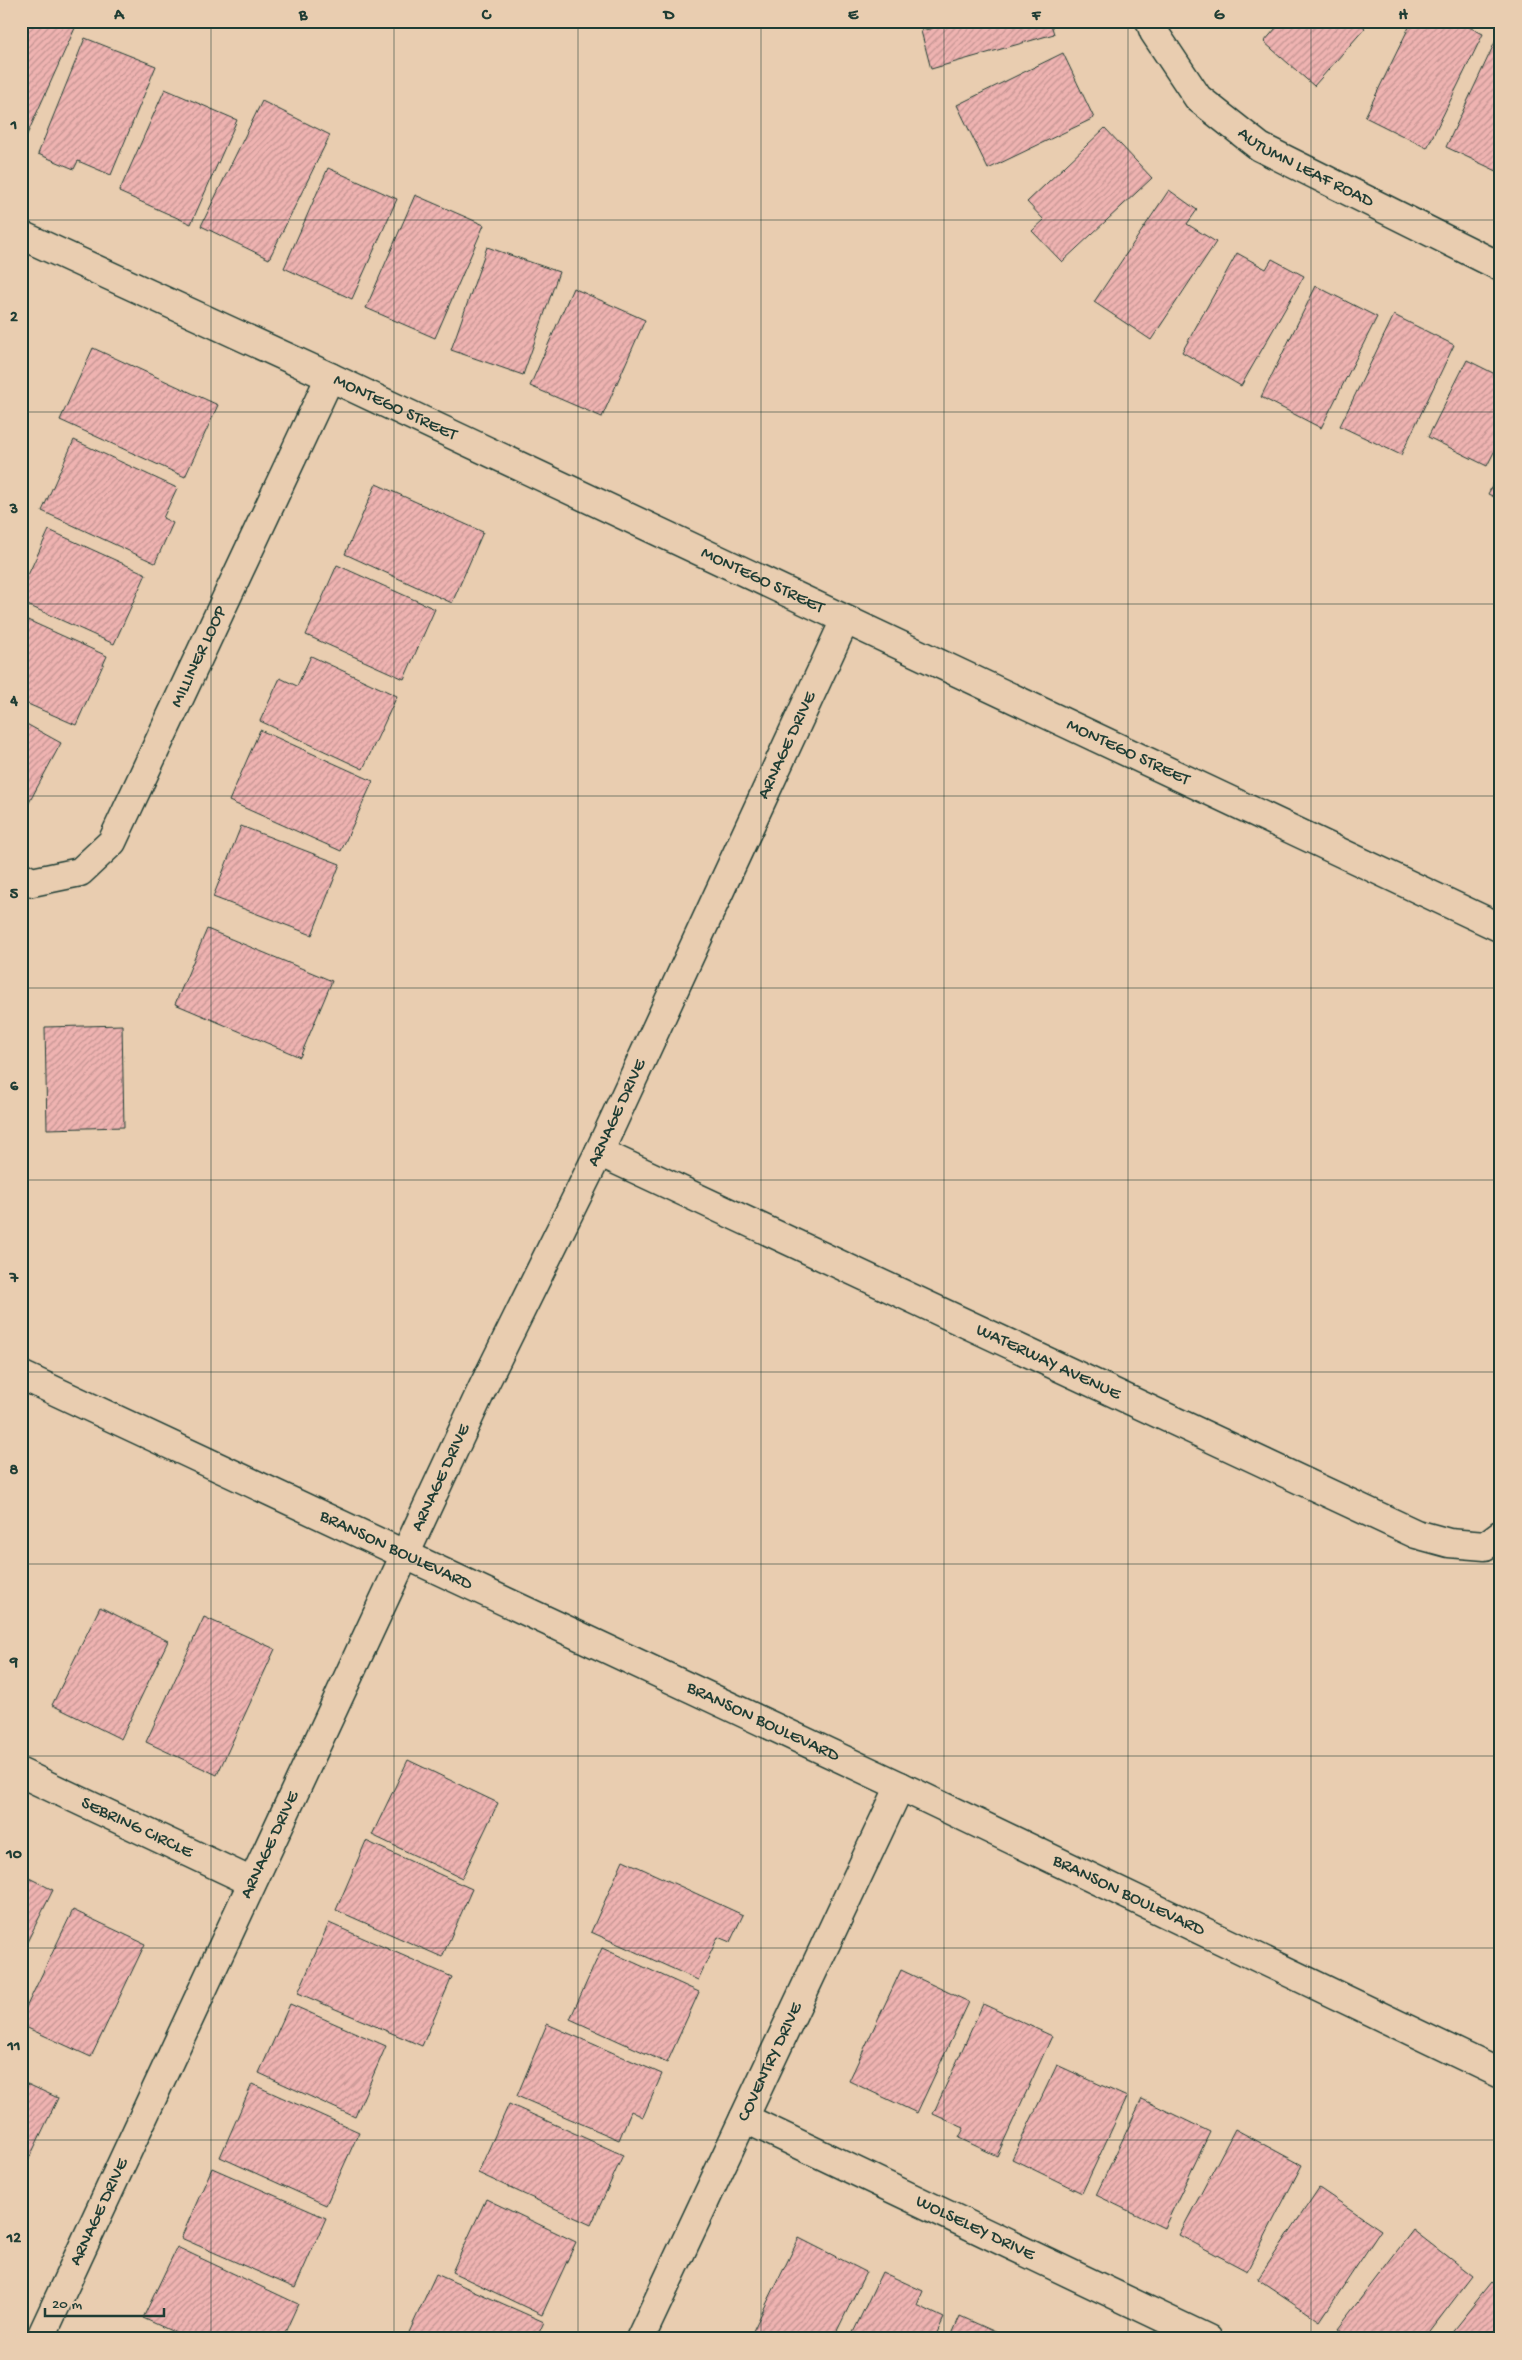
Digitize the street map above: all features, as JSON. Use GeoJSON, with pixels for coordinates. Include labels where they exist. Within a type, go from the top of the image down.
{"type":"FeatureCollection","features":[{"type":"Feature","properties":{"kind":"street","name":"AUTUMN LEAF ROAD"},"geometry":{"type":"LineString","coordinates":[[1150,21],[1154,32],[1198,98],[1260,147],[1501,267]]}},
{"type":"Feature","properties":{"kind":"street","name":"MONTEGO STREET"},"geometry":{"type":"LineString","coordinates":[[21,235],[330,377],[1501,928]]}},
{"type":"Feature","properties":{"kind":"street","name":"MILLINER LOOP"},"geometry":{"type":"LineString","coordinates":[[21,876],[32,882],[80,872],[112,842],[330,377]]}},
{"type":"Feature","properties":{"kind":"street","name":"ARNAGE DRIVE"},"geometry":{"type":"LineString","coordinates":[[40,2339],[404,1555],[484,1385],[599,1152],[845,620]]}},
{"type":"Feature","properties":{"kind":"street","name":"WATERWAY AVENUE"},"geometry":{"type":"LineString","coordinates":[[599,1152],[1416,1534],[1449,1543],[1485,1546],[1501,1534]]}},
{"type":"Feature","properties":{"kind":"street","name":"BRANSON BOULEVARD"},"geometry":{"type":"LineString","coordinates":[[21,1375],[900,1786],[1501,2074]]}},
{"type":"Feature","properties":{"kind":"street","name":"SEBRING CIRCLE"},"geometry":{"type":"LineString","coordinates":[[21,1773],[252,1882]]}},
{"type":"Feature","properties":{"kind":"street","name":"COVENTRY DRIVE"},"geometry":{"type":"LineString","coordinates":[[640,2339],[900,1786]]}},
{"type":"Feature","properties":{"kind":"street","name":"WOLSELEY DRIVE"},"geometry":{"type":"LineString","coordinates":[[744,2118],[1208,2339]]}},
{"type":"Feature","properties":{"kind":"building"},"geometry":{"type":"Polygon","coordinates":[[[21,21],[60,21],[75,28],[25,139],[21,137],[21,21]]]}},
{"type":"Feature","properties":{"kind":"building"},"geometry":{"type":"Polygon","coordinates":[[[931,21],[1050,21],[1054,34],[931,69],[921,31],[933,28],[931,21]]]}},
{"type":"Feature","properties":{"kind":"building"},"geometry":{"type":"Polygon","coordinates":[[[1282,21],[1357,21],[1365,28],[1314,86],[1264,42],[1282,21]]]}},
{"type":"Feature","properties":{"kind":"building"},"geometry":{"type":"Polygon","coordinates":[[[1412,21],[1457,21],[1483,34],[1427,148],[1365,117],[1412,21]]]}},
{"type":"Feature","properties":{"kind":"building"},"geometry":{"type":"Polygon","coordinates":[[[85,38],[156,66],[111,175],[78,161],[74,169],[38,154],[85,38]]]}},
{"type":"Feature","properties":{"kind":"building"},"geometry":{"type":"Polygon","coordinates":[[[1496,40],[1501,43],[1501,173],[1446,147],[1496,40]]]}},
{"type":"Feature","properties":{"kind":"building"},"geometry":{"type":"Polygon","coordinates":[[[1063,53],[1094,118],[988,169],[957,105],[1063,53]]]}},
{"type":"Feature","properties":{"kind":"building"},"geometry":{"type":"Polygon","coordinates":[[[165,89],[237,120],[191,224],[119,192],[165,89]]]}},
{"type":"Feature","properties":{"kind":"building"},"geometry":{"type":"Polygon","coordinates":[[[262,101],[330,135],[269,259],[201,226],[262,101]]]}},
{"type":"Feature","properties":{"kind":"building"},"geometry":{"type":"Polygon","coordinates":[[[1105,128],[1152,178],[1062,262],[1032,231],[1044,220],[1027,202],[1105,128]]]}},
{"type":"Feature","properties":{"kind":"building"},"geometry":{"type":"Polygon","coordinates":[[[328,168],[397,199],[352,299],[284,268],[328,168]]]}},
{"type":"Feature","properties":{"kind":"building"},"geometry":{"type":"Polygon","coordinates":[[[1169,190],[1197,210],[1187,224],[1216,242],[1151,340],[1094,302],[1169,190]]]}},
{"type":"Feature","properties":{"kind":"building"},"geometry":{"type":"Polygon","coordinates":[[[415,195],[484,225],[435,338],[366,308],[415,195]]]}},
{"type":"Feature","properties":{"kind":"building"},"geometry":{"type":"Polygon","coordinates":[[[487,247],[559,272],[523,375],[451,350],[487,247]]]}},
{"type":"Feature","properties":{"kind":"building"},"geometry":{"type":"Polygon","coordinates":[[[1237,253],[1266,269],[1272,259],[1304,276],[1241,386],[1182,352],[1237,253]]]}},
{"type":"Feature","properties":{"kind":"building"},"geometry":{"type":"Polygon","coordinates":[[[1316,286],[1377,317],[1321,428],[1261,397],[1316,286]]]}},
{"type":"Feature","properties":{"kind":"building"},"geometry":{"type":"Polygon","coordinates":[[[573,288],[645,320],[602,417],[530,386],[573,288]]]}},
{"type":"Feature","properties":{"kind":"building"},"geometry":{"type":"Polygon","coordinates":[[[1394,315],[1454,345],[1401,455],[1340,426],[1394,315]]]}},
{"type":"Feature","properties":{"kind":"building"},"geometry":{"type":"Polygon","coordinates":[[[93,348],[218,405],[185,477],[60,420],[93,348]]]}},
{"type":"Feature","properties":{"kind":"building"},"geometry":{"type":"Polygon","coordinates":[[[1467,360],[1501,377],[1501,438],[1487,466],[1428,437],[1467,360]]]}},
{"type":"Feature","properties":{"kind":"building"},"geometry":{"type":"Polygon","coordinates":[[[74,440],[177,488],[163,518],[173,523],[155,563],[42,511],[74,440]]]}},
{"type":"Feature","properties":{"kind":"building"},"geometry":{"type":"Polygon","coordinates":[[[1501,469],[1501,500],[1488,494],[1501,469]]]}},
{"type":"Feature","properties":{"kind":"building"},"geometry":{"type":"Polygon","coordinates":[[[376,484],[483,532],[452,603],[345,554],[376,484]]]}},
{"type":"Feature","properties":{"kind":"building"},"geometry":{"type":"Polygon","coordinates":[[[49,530],[146,574],[114,644],[21,602],[21,590],[49,530]]]}},
{"type":"Feature","properties":{"kind":"building"},"geometry":{"type":"Polygon","coordinates":[[[337,565],[435,609],[404,679],[306,635],[337,565]]]}},
{"type":"Feature","properties":{"kind":"building"},"geometry":{"type":"Polygon","coordinates":[[[21,617],[107,656],[76,725],[21,701],[21,617]]]}},
{"type":"Feature","properties":{"kind":"building"},"geometry":{"type":"Polygon","coordinates":[[[311,656],[397,696],[363,769],[260,721],[280,678],[297,686],[311,656]]]}},
{"type":"Feature","properties":{"kind":"building"},"geometry":{"type":"Polygon","coordinates":[[[21,721],[61,743],[24,812],[21,811],[21,721]]]}},
{"type":"Feature","properties":{"kind":"building"},"geometry":{"type":"Polygon","coordinates":[[[260,730],[373,781],[341,851],[229,801],[260,730]]]}},
{"type":"Feature","properties":{"kind":"building"},"geometry":{"type":"Polygon","coordinates":[[[241,826],[340,864],[312,935],[213,897],[241,826]]]}},
{"type":"Feature","properties":{"kind":"building"},"geometry":{"type":"Polygon","coordinates":[[[207,929],[332,981],[300,1057],[175,1004],[207,929]]]}},
{"type":"Feature","properties":{"kind":"building"},"geometry":{"type":"Polygon","coordinates":[[[122,1025],[124,1127],[47,1129],[45,1027],[122,1025]]]}},
{"type":"Feature","properties":{"kind":"building"},"geometry":{"type":"Polygon","coordinates":[[[100,1607],[168,1641],[121,1739],[52,1705],[100,1607]]]}},
{"type":"Feature","properties":{"kind":"building"},"geometry":{"type":"Polygon","coordinates":[[[204,1617],[275,1649],[217,1775],[146,1742],[204,1617]]]}},
{"type":"Feature","properties":{"kind":"building"},"geometry":{"type":"Polygon","coordinates":[[[408,1760],[498,1803],[462,1878],[372,1835],[408,1760]]]}},
{"type":"Feature","properties":{"kind":"building"},"geometry":{"type":"Polygon","coordinates":[[[366,1841],[472,1889],[442,1957],[336,1910],[366,1841]]]}},
{"type":"Feature","properties":{"kind":"building"},"geometry":{"type":"Polygon","coordinates":[[[623,1860],[743,1915],[730,1942],[718,1937],[698,1980],[591,1932],[623,1860]]]}},
{"type":"Feature","properties":{"kind":"building"},"geometry":{"type":"Polygon","coordinates":[[[21,1874],[53,1890],[21,1954],[21,1874]]]}},
{"type":"Feature","properties":{"kind":"building"},"geometry":{"type":"Polygon","coordinates":[[[73,1910],[145,1944],[91,2057],[21,2025],[21,2018],[73,1910]]]}},
{"type":"Feature","properties":{"kind":"building"},"geometry":{"type":"Polygon","coordinates":[[[329,1923],[452,1977],[422,2046],[298,1993],[329,1923]]]}},
{"type":"Feature","properties":{"kind":"building"},"geometry":{"type":"Polygon","coordinates":[[[602,1948],[699,1992],[667,2063],[570,2019],[602,1948]]]}},
{"type":"Feature","properties":{"kind":"building"},"geometry":{"type":"Polygon","coordinates":[[[901,1970],[969,2002],[917,2113],[849,2081],[901,1970]]]}},
{"type":"Feature","properties":{"kind":"building"},"geometry":{"type":"Polygon","coordinates":[[[290,2004],[386,2046],[355,2117],[259,2073],[290,2004]]]}},
{"type":"Feature","properties":{"kind":"building"},"geometry":{"type":"Polygon","coordinates":[[[983,2004],[1052,2036],[997,2156],[959,2138],[964,2128],[933,2114],[983,2004]]]}},
{"type":"Feature","properties":{"kind":"building"},"geometry":{"type":"Polygon","coordinates":[[[547,2024],[662,2074],[643,2117],[631,2111],[619,2140],[517,2096],[547,2024]]]}},
{"type":"Feature","properties":{"kind":"building"},"geometry":{"type":"Polygon","coordinates":[[[1057,2065],[1127,2097],[1082,2193],[1012,2159],[1057,2065]]]}},
{"type":"Feature","properties":{"kind":"building"},"geometry":{"type":"Polygon","coordinates":[[[21,2081],[58,2098],[24,2169],[21,2167],[21,2081]]]}},
{"type":"Feature","properties":{"kind":"building"},"geometry":{"type":"Polygon","coordinates":[[[252,2084],[359,2132],[326,2205],[220,2157],[252,2084]]]}},
{"type":"Feature","properties":{"kind":"building"},"geometry":{"type":"Polygon","coordinates":[[[1142,2099],[1210,2132],[1164,2228],[1096,2195],[1142,2099]]]}},
{"type":"Feature","properties":{"kind":"building"},"geometry":{"type":"Polygon","coordinates":[[[509,2104],[623,2155],[591,2225],[478,2173],[509,2104]]]}},
{"type":"Feature","properties":{"kind":"building"},"geometry":{"type":"Polygon","coordinates":[[[1235,2129],[1302,2165],[1247,2271],[1179,2235],[1235,2129]]]}},
{"type":"Feature","properties":{"kind":"building"},"geometry":{"type":"Polygon","coordinates":[[[212,2168],[326,2218],[295,2288],[181,2238],[212,2168]]]}},
{"type":"Feature","properties":{"kind":"building"},"geometry":{"type":"Polygon","coordinates":[[[1319,2188],[1381,2230],[1320,2321],[1258,2279],[1319,2188]]]}},
{"type":"Feature","properties":{"kind":"building"},"geometry":{"type":"Polygon","coordinates":[[[486,2199],[576,2242],[542,2315],[452,2272],[486,2199]]]}},
{"type":"Feature","properties":{"kind":"building"},"geometry":{"type":"Polygon","coordinates":[[[1413,2230],[1472,2276],[1424,2339],[1352,2339],[1338,2328],[1413,2230]]]}},
{"type":"Feature","properties":{"kind":"building"},"geometry":{"type":"Polygon","coordinates":[[[799,2238],[866,2272],[833,2339],[749,2339],[799,2238]]]}},
{"type":"Feature","properties":{"kind":"building"},"geometry":{"type":"Polygon","coordinates":[[[177,2247],[298,2304],[282,2339],[189,2339],[143,2318],[177,2247]]]}},
{"type":"Feature","properties":{"kind":"building"},"geometry":{"type":"Polygon","coordinates":[[[882,2272],[923,2291],[917,2305],[944,2318],[934,2339],[850,2339],[882,2272]]]}},
{"type":"Feature","properties":{"kind":"building"},"geometry":{"type":"Polygon","coordinates":[[[436,2274],[544,2322],[536,2339],[406,2339],[436,2274]]]}},
{"type":"Feature","properties":{"kind":"building"},"geometry":{"type":"Polygon","coordinates":[[[1491,2283],[1501,2291],[1501,2339],[1446,2339],[1491,2283]]]}},
{"type":"Feature","properties":{"kind":"building"},"geometry":{"type":"Polygon","coordinates":[[[960,2316],[1011,2339],[950,2339],[960,2316]]]}}]}
